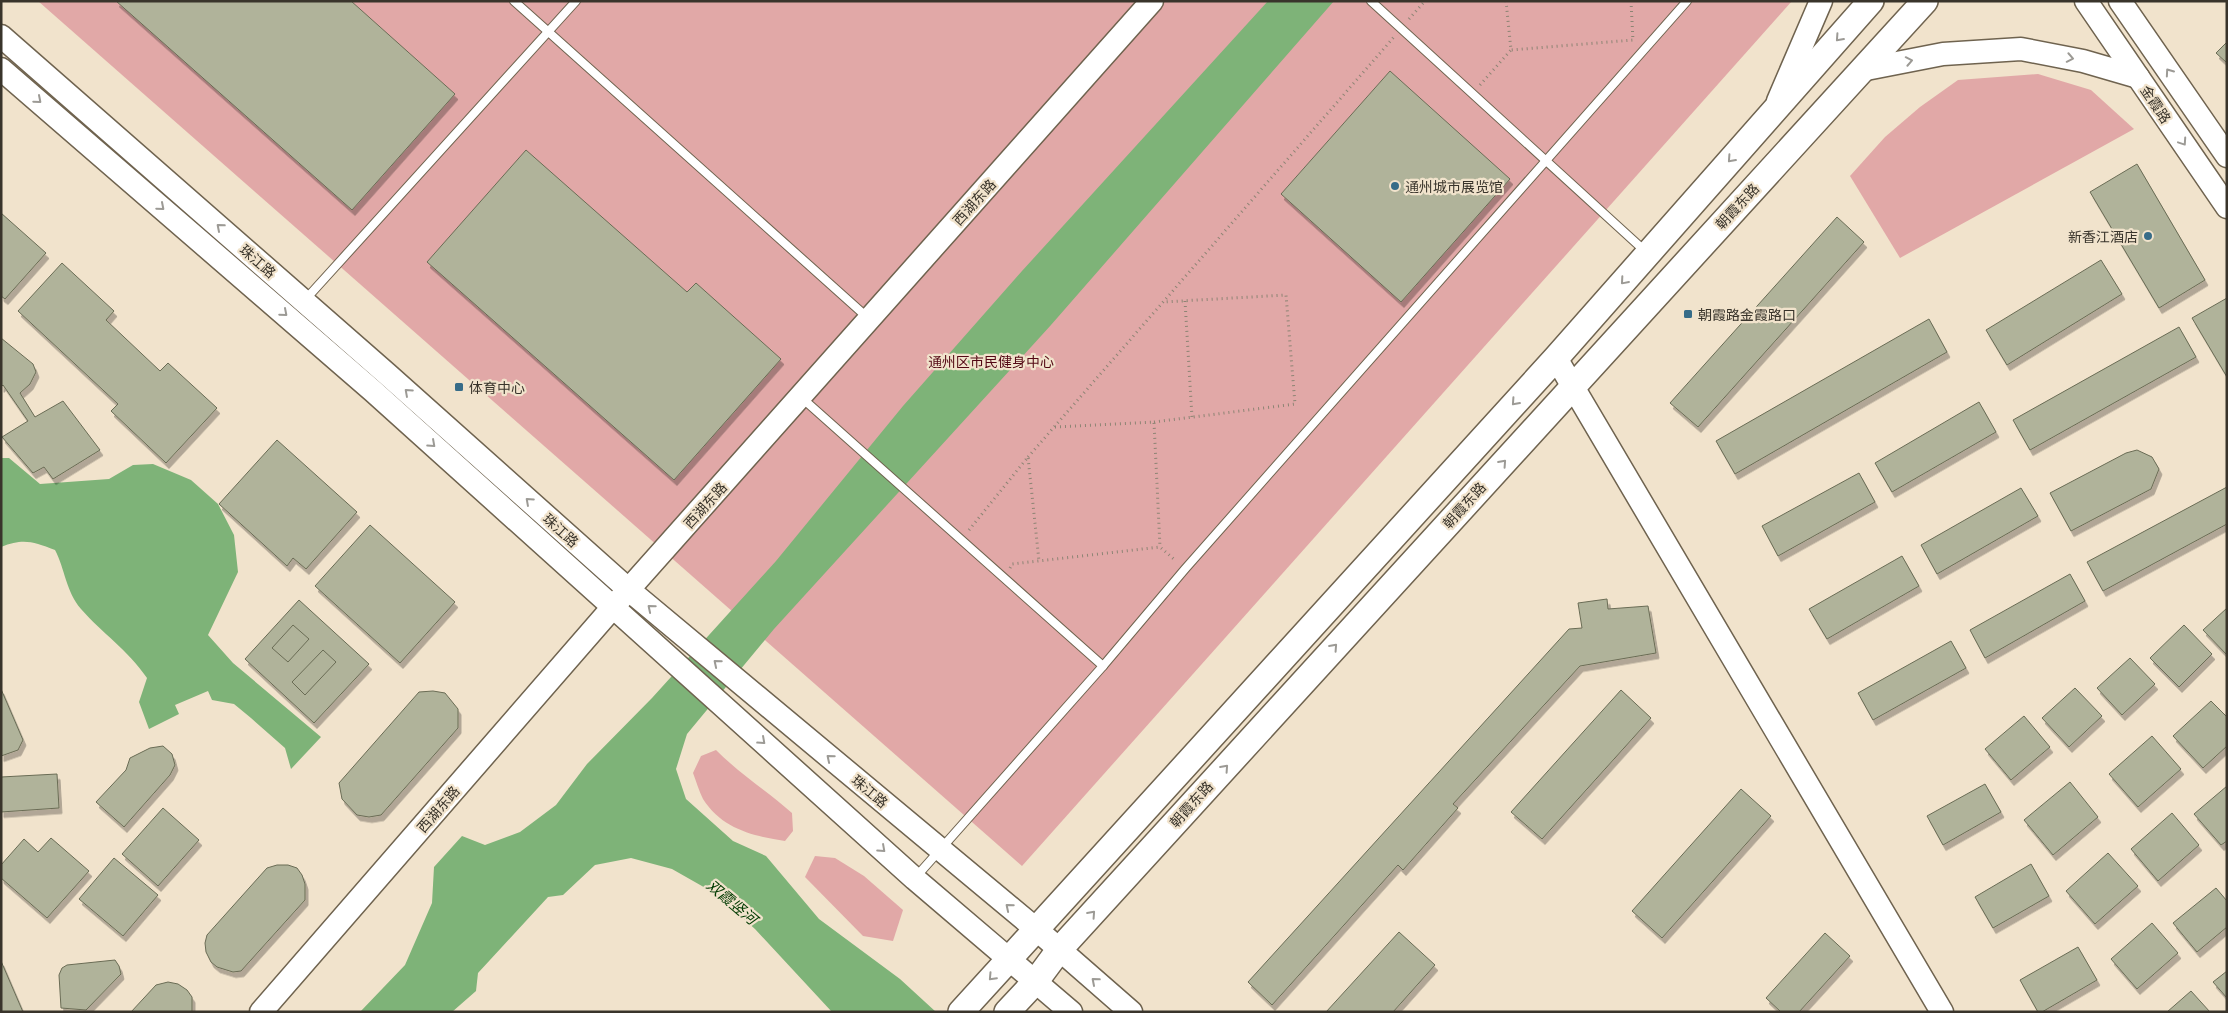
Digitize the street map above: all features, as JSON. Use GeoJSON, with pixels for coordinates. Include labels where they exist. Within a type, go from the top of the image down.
{"type":"FeatureCollection","features":[{"type":"Feature","properties":{"kind":"main road"},"geometry":{"type":"LineString","coordinates":[[968,1004],[1556,358],[1871,1]]}},
{"type":"Feature","properties":{"kind":"main road","name":"朝霞东路"},"geometry":{"type":"LineString","coordinates":[[1007,1012],[1036,981],[1059,950],[1925,1]]}},
{"type":"Feature","properties":{"kind":"street","name":"西湖东路"},"geometry":{"type":"LineString","coordinates":[[261,1012],[613,607],[802,398],[1152,1]]}},
{"type":"Feature","properties":{"kind":"street"},"geometry":{"type":"LineString","coordinates":[[1773,111],[1821,1]]}},
{"type":"Feature","properties":{"kind":"street","name":"金霞路"},"geometry":{"type":"LineString","coordinates":[[2086,1],[2227,207]]}},
{"type":"Feature","properties":{"kind":"street","name":"金霞路"},"geometry":{"type":"LineString","coordinates":[[2120,1],[2227,156]]}},
{"type":"Feature","properties":{"kind":"street"},"geometry":{"type":"LineString","coordinates":[[2141,1],[2146,38]]}},
{"type":"Feature","properties":{"kind":"street","name":"珠江路"},"geometry":{"type":"LineString","coordinates":[[1,36],[304,301],[629,590],[1036,929],[1131,1012]]}},
{"type":"Feature","properties":{"kind":"street"},"geometry":{"type":"LineString","coordinates":[[1861,70],[1943,54],[2021,49],[2083,60],[2138,77]]}},
{"type":"Feature","properties":{"kind":"street","name":"珠江路"},"geometry":{"type":"LineString","coordinates":[[1,68],[359,379],[915,879],[1071,1012]]}},
{"type":"Feature","properties":{"kind":"street"},"geometry":{"type":"LineString","coordinates":[[1556,358],[1942,1012]]}},
{"type":"Feature","properties":{"kind":"lane"},"geometry":{"type":"LineString","coordinates":[[514,1],[870,319]]}},
{"type":"Feature","properties":{"kind":"lane"},"geometry":{"type":"LineString","coordinates":[[304,301],[576,1]]}},
{"type":"Feature","properties":{"kind":"lane"},"geometry":{"type":"LineString","coordinates":[[1371,1],[1648,254]]}},
{"type":"Feature","properties":{"kind":"lane"},"geometry":{"type":"LineString","coordinates":[[915,879],[1103,666],[1185,569],[1687,1]]}},
{"type":"Feature","properties":{"kind":"lane"},"geometry":{"type":"LineString","coordinates":[[802,398],[909,492],[1003,579],[1103,666]]}},
{"type":"Feature","properties":{"kind":"path"},"geometry":{"type":"LineString","coordinates":[[961,540],[1028,458],[1425,1]]}},
{"type":"Feature","properties":{"kind":"path"},"geometry":{"type":"LineString","coordinates":[[1506,1],[1511,50]]}},
{"type":"Feature","properties":{"kind":"path"},"geometry":{"type":"LineString","coordinates":[[1631,1],[1634,61]]}},
{"type":"Feature","properties":{"kind":"path"},"geometry":{"type":"LineString","coordinates":[[1472,94],[1511,50],[1633,40]]}},
{"type":"Feature","properties":{"kind":"path"},"geometry":{"type":"LineString","coordinates":[[1055,427],[1154,422],[1295,404],[1286,295],[1163,302]]}},
{"type":"Feature","properties":{"kind":"path"},"geometry":{"type":"LineString","coordinates":[[1185,301],[1192,417]]}},
{"type":"Feature","properties":{"kind":"path"},"geometry":{"type":"LineString","coordinates":[[1154,422],[1160,547],[1185,569]]}},
{"type":"Feature","properties":{"kind":"path"},"geometry":{"type":"LineString","coordinates":[[1028,458],[1038,561]]}},
{"type":"Feature","properties":{"kind":"path"},"geometry":{"type":"LineString","coordinates":[[1003,579],[1012,564],[1160,547]]}},
{"type":"Feature","properties":{"kind":"green space","name":"通州区市民健身中心"},"geometry":{"type":"Polygon","coordinates":[[[38,1],[1792,1],[1022,866],[38,1]]]}},
{"type":"Feature","properties":{"kind":"green space"},"geometry":{"type":"Polygon","coordinates":[[[2038,74],[2091,90],[2134,129],[1900,258],[1850,176],[1885,137],[1920,107],[1958,80],[2038,74]]]}},
{"type":"Feature","properties":{"kind":"green space"},"geometry":{"type":"Polygon","coordinates":[[[716,750],[734,767],[792,813],[793,831],[785,841],[761,837],[729,824],[719,818],[703,799],[693,773],[701,756],[716,750]]]}},
{"type":"Feature","properties":{"kind":"green space"},"geometry":{"type":"Polygon","coordinates":[[[815,856],[835,858],[864,876],[903,910],[893,941],[863,936],[805,877],[815,856]]]}},
{"type":"Feature","properties":{"kind":"water","name":"双霞竖河"},"geometry":{"type":"Polygon","coordinates":[[[1268,1],[1334,1],[1051,325],[774,629],[687,734],[676,769],[686,799],[733,841],[766,856],[819,919],[900,979],[936,1012],[832,1012],[755,929],[716,894],[672,869],[631,858],[595,865],[563,895],[548,897],[478,973],[476,991],[452,1012],[360,1012],[405,965],[432,903],[434,867],[462,836],[485,845],[520,832],[556,805],[587,764],[652,698],[776,561],[903,406],[1022,271],[1268,1]]]}},
{"type":"Feature","properties":{"kind":"water"},"geometry":{"type":"Polygon","coordinates":[[[1,458],[9,458],[40,484],[109,479],[133,465],[153,464],[191,480],[218,504],[234,535],[238,572],[208,635],[233,663],[321,737],[291,769],[285,748],[234,704],[212,700],[208,691],[175,705],[179,714],[149,729],[139,702],[147,678],[131,658],[81,609],[72,595],[55,550],[28,542],[1,547],[1,458]]]}},
{"type":"Feature","properties":{"kind":"building"},"geometry":{"type":"Polygon","coordinates":[[[116,1],[351,1],[455,94],[352,210],[116,1]]]}},
{"type":"Feature","properties":{"kind":"building"},"geometry":{"type":"Polygon","coordinates":[[[2227,42],[2227,63],[2216,53],[2227,42]]]}},
{"type":"Feature","properties":{"kind":"building","name":"通州城市展览馆"},"geometry":{"type":"Polygon","coordinates":[[[1390,71],[1510,179],[1401,302],[1281,194],[1390,71]]]}},
{"type":"Feature","properties":{"kind":"building"},"geometry":{"type":"Polygon","coordinates":[[[526,150],[687,292],[696,283],[781,359],[674,480],[427,262],[526,150]]]}},
{"type":"Feature","properties":{"kind":"building","name":"新香江酒店"},"geometry":{"type":"Polygon","coordinates":[[[2137,164],[2205,280],[2159,308],[2090,192],[2137,164]]]}},
{"type":"Feature","properties":{"kind":"building"},"geometry":{"type":"Polygon","coordinates":[[[1,213],[46,253],[5,299],[1,296],[1,213]]]}},
{"type":"Feature","properties":{"kind":"building"},"geometry":{"type":"Polygon","coordinates":[[[1837,217],[1864,242],[1698,427],[1670,403],[1837,217]]]}},
{"type":"Feature","properties":{"kind":"building"},"geometry":{"type":"Polygon","coordinates":[[[2101,260],[2122,294],[2007,365],[1986,330],[2101,260]]]}},
{"type":"Feature","properties":{"kind":"building"},"geometry":{"type":"Polygon","coordinates":[[[62,263],[114,311],[106,320],[160,371],[168,363],[217,408],[166,463],[111,411],[118,404],[18,311],[62,263]]]}},
{"type":"Feature","properties":{"kind":"building"},"geometry":{"type":"Polygon","coordinates":[[[2227,298],[2227,377],[2192,318],[2227,298]]]}},
{"type":"Feature","properties":{"kind":"building"},"geometry":{"type":"Polygon","coordinates":[[[1929,319],[1947,352],[1735,474],[1716,441],[1929,319]]]}},
{"type":"Feature","properties":{"kind":"building"},"geometry":{"type":"Polygon","coordinates":[[[2179,327],[2196,357],[2030,450],[2013,420],[2179,327]]]}},
{"type":"Feature","properties":{"kind":"building"},"geometry":{"type":"Polygon","coordinates":[[[1,338],[33,364],[36,372],[30,384],[20,393],[35,417],[63,401],[100,450],[53,479],[44,467],[33,473],[2,437],[28,421],[3,385],[1,387],[1,338]]]}},
{"type":"Feature","properties":{"kind":"building"},"geometry":{"type":"Polygon","coordinates":[[[1979,402],[1996,432],[1892,492],[1875,463],[1979,402]]]}},
{"type":"Feature","properties":{"kind":"building"},"geometry":{"type":"Polygon","coordinates":[[[277,440],[357,512],[306,569],[293,558],[287,566],[219,504],[277,440]]]}},
{"type":"Feature","properties":{"kind":"building"},"geometry":{"type":"Polygon","coordinates":[[[2137,450],[2152,457],[2159,469],[2151,489],[2071,531],[2050,493],[2126,453],[2137,450]]]}},
{"type":"Feature","properties":{"kind":"building"},"geometry":{"type":"Polygon","coordinates":[[[1859,473],[1875,502],[1778,556],[1762,526],[1859,473]]]}},
{"type":"Feature","properties":{"kind":"building"},"geometry":{"type":"Polygon","coordinates":[[[2227,487],[2227,524],[2103,591],[2087,562],[2227,487]]]}},
{"type":"Feature","properties":{"kind":"building"},"geometry":{"type":"Polygon","coordinates":[[[2021,488],[2038,516],[1937,574],[1921,545],[2021,488]]]}},
{"type":"Feature","properties":{"kind":"building"},"geometry":{"type":"Polygon","coordinates":[[[370,525],[455,602],[400,663],[315,586],[370,525]]]}},
{"type":"Feature","properties":{"kind":"building"},"geometry":{"type":"Polygon","coordinates":[[[1902,556],[1919,586],[1827,639],[1809,609],[1902,556]]]}},
{"type":"Feature","properties":{"kind":"building"},"geometry":{"type":"Polygon","coordinates":[[[2070,574],[2085,601],[1985,658],[1970,630],[2070,574]]]}},
{"type":"Feature","properties":{"kind":"building"},"geometry":{"type":"Polygon","coordinates":[[[1607,599],[1608,609],[1648,606],[1656,653],[1580,666],[1453,804],[1458,808],[1403,870],[1398,865],[1272,1005],[1248,982],[1569,629],[1582,628],[1578,603],[1607,599]]]}},
{"type":"Feature","properties":{"kind":"building"},"geometry":{"type":"Polygon","coordinates":[[[299,600],[369,664],[314,723],[245,659],[299,600]]]}},
{"type":"Feature","properties":{"kind":"building"},"geometry":{"type":"Polygon","coordinates":[[[2227,608],[2227,655],[2203,630],[2227,608]]]}},
{"type":"Feature","properties":{"kind":"building"},"geometry":{"type":"Polygon","coordinates":[[[293,625],[309,639],[288,662],[272,648],[293,625]]]}},
{"type":"Feature","properties":{"kind":"building"},"geometry":{"type":"Polygon","coordinates":[[[2184,625],[2212,654],[2179,687],[2150,658],[2184,625]]]}},
{"type":"Feature","properties":{"kind":"building"},"geometry":{"type":"Polygon","coordinates":[[[1951,641],[1966,668],[1873,720],[1858,693],[1951,641]]]}},
{"type":"Feature","properties":{"kind":"building"},"geometry":{"type":"Polygon","coordinates":[[[323,650],[336,662],[305,695],[292,682],[323,650]]]}},
{"type":"Feature","properties":{"kind":"building"},"geometry":{"type":"Polygon","coordinates":[[[2130,658],[2155,684],[2122,715],[2097,688],[2130,658]]]}},
{"type":"Feature","properties":{"kind":"building"},"geometry":{"type":"Polygon","coordinates":[[[2075,688],[2102,716],[2069,747],[2042,718],[2075,688]]]}},
{"type":"Feature","properties":{"kind":"building"},"geometry":{"type":"Polygon","coordinates":[[[1,689],[23,740],[18,750],[1,756],[1,689]]]}},
{"type":"Feature","properties":{"kind":"building"},"geometry":{"type":"Polygon","coordinates":[[[1621,690],[1651,718],[1542,839],[1511,812],[1621,690]]]}},
{"type":"Feature","properties":{"kind":"building"},"geometry":{"type":"Polygon","coordinates":[[[433,691],[445,693],[458,709],[458,728],[381,815],[369,817],[357,815],[342,799],[339,783],[419,692],[433,691]]]}},
{"type":"Feature","properties":{"kind":"building"},"geometry":{"type":"Polygon","coordinates":[[[2211,701],[2227,717],[2227,746],[2203,768],[2173,736],[2211,701]]]}},
{"type":"Feature","properties":{"kind":"building"},"geometry":{"type":"Polygon","coordinates":[[[2024,716],[2050,747],[2011,780],[1985,749],[2024,716]]]}},
{"type":"Feature","properties":{"kind":"building"},"geometry":{"type":"Polygon","coordinates":[[[2152,736],[2181,769],[2138,807],[2109,774],[2152,736]]]}},
{"type":"Feature","properties":{"kind":"building"},"geometry":{"type":"Polygon","coordinates":[[[163,746],[172,754],[175,765],[170,775],[124,827],[96,802],[126,770],[130,758],[150,748],[163,746]]]}},
{"type":"Feature","properties":{"kind":"building"},"geometry":{"type":"Polygon","coordinates":[[[57,774],[59,808],[1,812],[1,777],[57,774]]]}},
{"type":"Feature","properties":{"kind":"building"},"geometry":{"type":"Polygon","coordinates":[[[2070,782],[2098,817],[2053,855],[2024,820],[2070,782]]]}},
{"type":"Feature","properties":{"kind":"building"},"geometry":{"type":"Polygon","coordinates":[[[1985,784],[2001,812],[1943,845],[1927,816],[1985,784]]]}},
{"type":"Feature","properties":{"kind":"building"},"geometry":{"type":"Polygon","coordinates":[[[2227,786],[2227,841],[2221,845],[2194,814],[2227,786]]]}},
{"type":"Feature","properties":{"kind":"building"},"geometry":{"type":"Polygon","coordinates":[[[1741,789],[1771,816],[1662,938],[1632,911],[1741,789]]]}},
{"type":"Feature","properties":{"kind":"building"},"geometry":{"type":"Polygon","coordinates":[[[163,808],[199,840],[158,886],[122,854],[163,808]]]}},
{"type":"Feature","properties":{"kind":"building"},"geometry":{"type":"Polygon","coordinates":[[[2172,813],[2199,845],[2158,881],[2131,849],[2172,813]]]}},
{"type":"Feature","properties":{"kind":"building"},"geometry":{"type":"Polygon","coordinates":[[[51,838],[89,871],[47,918],[1,878],[1,865],[24,839],[38,852],[51,838]]]}},
{"type":"Feature","properties":{"kind":"building"},"geometry":{"type":"Polygon","coordinates":[[[2108,853],[2138,886],[2095,924],[2066,891],[2108,853]]]}},
{"type":"Feature","properties":{"kind":"building"},"geometry":{"type":"Polygon","coordinates":[[[114,858],[158,895],[123,936],[79,899],[114,858]]]}},
{"type":"Feature","properties":{"kind":"building"},"geometry":{"type":"Polygon","coordinates":[[[2031,864],[2049,896],[1993,928],[1975,897],[2031,864]]]}},
{"type":"Feature","properties":{"kind":"building"},"geometry":{"type":"Polygon","coordinates":[[[277,865],[288,865],[297,868],[305,884],[305,900],[241,971],[233,972],[217,967],[211,962],[206,952],[205,943],[207,935],[267,868],[277,865]]]}},
{"type":"Feature","properties":{"kind":"building"},"geometry":{"type":"Polygon","coordinates":[[[2216,888],[2227,901],[2227,927],[2197,952],[2173,923],[2216,888]]]}},
{"type":"Feature","properties":{"kind":"building"},"geometry":{"type":"Polygon","coordinates":[[[2152,923],[2178,953],[2137,989],[2111,959],[2152,923]]]}},
{"type":"Feature","properties":{"kind":"building"},"geometry":{"type":"Polygon","coordinates":[[[1399,932],[1435,965],[1393,1012],[1326,1012],[1399,932]]]}},
{"type":"Feature","properties":{"kind":"building"},"geometry":{"type":"Polygon","coordinates":[[[1825,933],[1850,956],[1799,1012],[1781,1012],[1766,998],[1825,933]]]}},
{"type":"Feature","properties":{"kind":"building"},"geometry":{"type":"Polygon","coordinates":[[[2078,947],[2097,980],[2042,1012],[2038,1012],[2020,980],[2078,947]]]}},
{"type":"Feature","properties":{"kind":"building"},"geometry":{"type":"Polygon","coordinates":[[[115,960],[121,974],[86,1010],[61,1008],[59,975],[62,968],[67,965],[115,960]]]}},
{"type":"Feature","properties":{"kind":"building"},"geometry":{"type":"Polygon","coordinates":[[[1,961],[23,1012],[1,1012],[1,961]]]}},
{"type":"Feature","properties":{"kind":"building"},"geometry":{"type":"Polygon","coordinates":[[[2227,971],[2227,998],[2213,982],[2227,971]]]}},
{"type":"Feature","properties":{"kind":"building"},"geometry":{"type":"Polygon","coordinates":[[[168,982],[178,984],[187,990],[192,997],[192,1012],[131,1012],[156,985],[168,982]]]}},
{"type":"Feature","properties":{"kind":"building"},"geometry":{"type":"Polygon","coordinates":[[[2191,991],[2210,1012],[2167,1012],[2191,991]]]}},
{"type":"Feature","properties":{"kind":"place","name":"通州城市展览馆"},"geometry":{"type":"Point","coordinates":[1395,186]}},
{"type":"Feature","properties":{"kind":"place","name":"新香江酒店"},"geometry":{"type":"Point","coordinates":[2148,236]}},
{"type":"Feature","properties":{"kind":"place","name":"朝霞路金霞路口"},"geometry":{"type":"Point","coordinates":[1688,314]}},
{"type":"Feature","properties":{"kind":"place","name":"体育中心"},"geometry":{"type":"Point","coordinates":[459,387]}}]}
